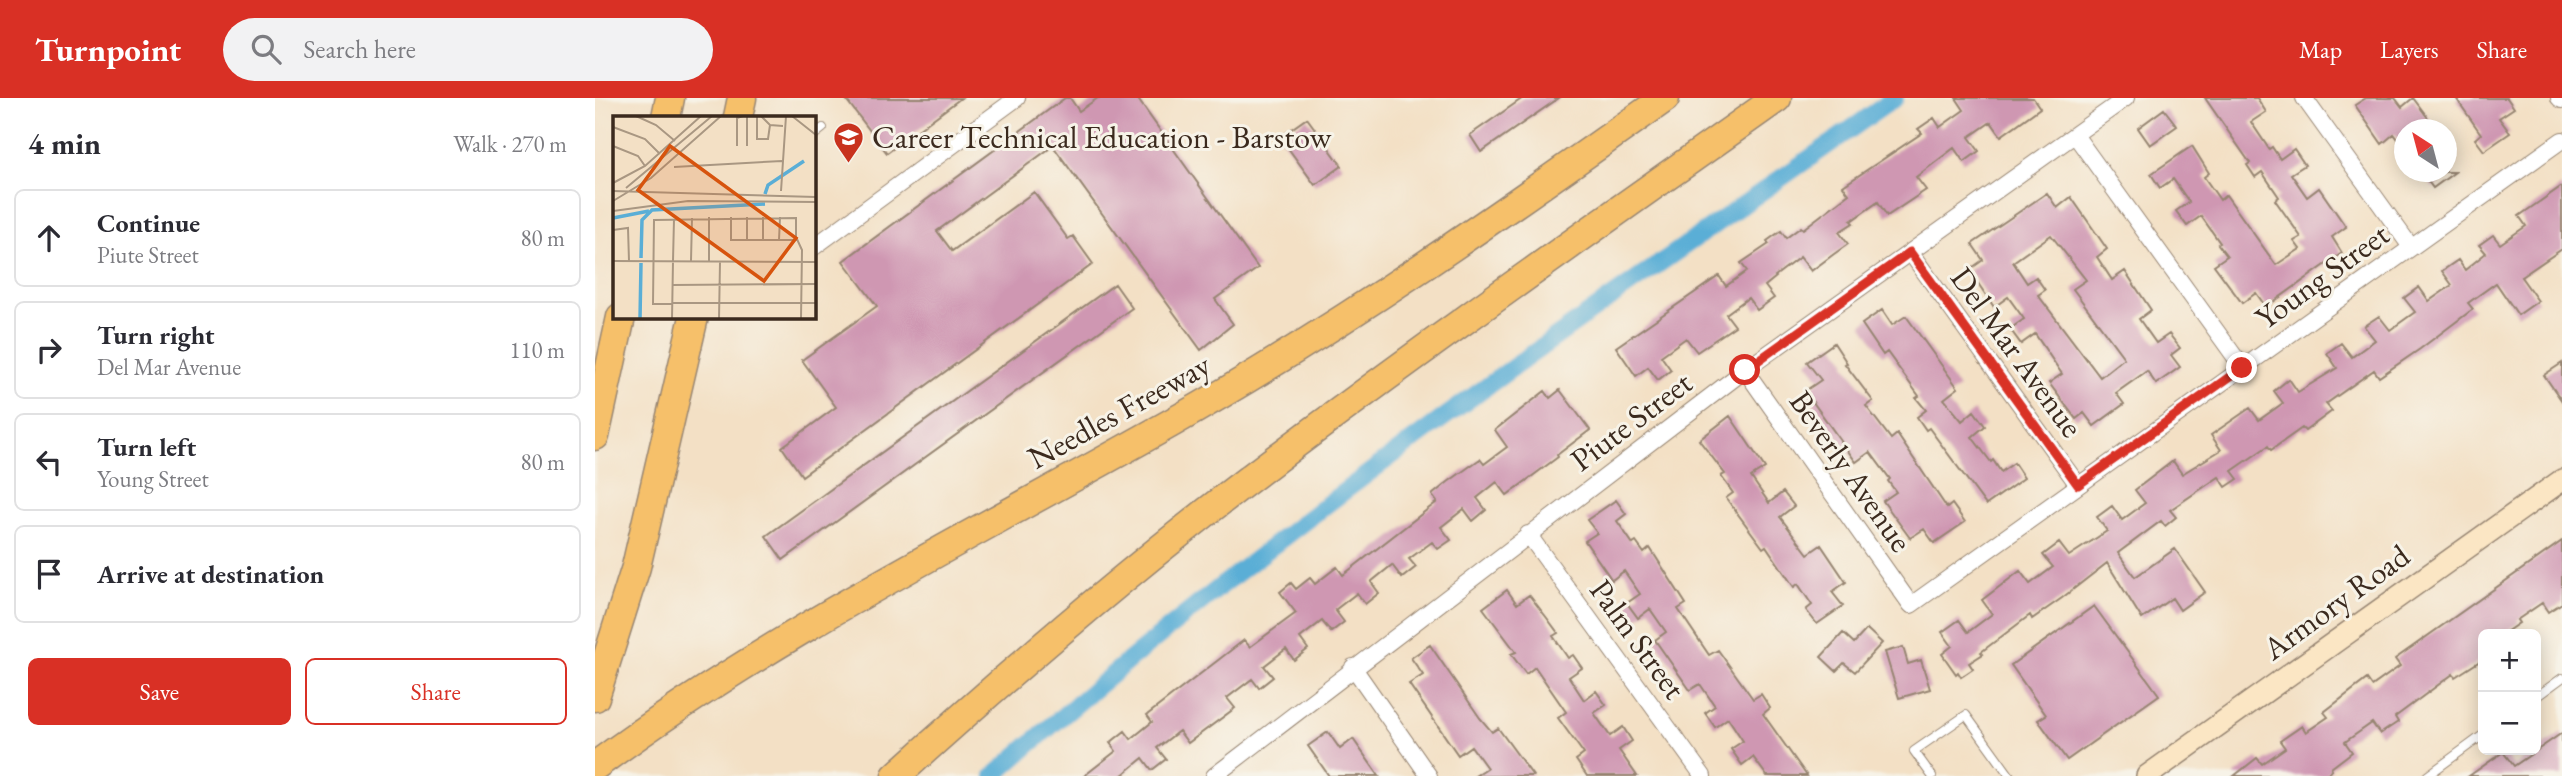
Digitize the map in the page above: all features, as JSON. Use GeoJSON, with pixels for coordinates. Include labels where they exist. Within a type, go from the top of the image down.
{"type":"FeatureCollection","features":[{"type":"Feature","properties":{"kind":"highway"},"geometry":{"type":"LineString","coordinates":[[666,116],[670,98]]}},
{"type":"Feature","properties":{"kind":"highway"},"geometry":{"type":"LineString","coordinates":[[738,116],[742,98]]}},
{"type":"Feature","properties":{"kind":"highway","name":"Needles Freeway"},"geometry":{"type":"LineString","coordinates":[[595,766],[685,701],[831,611],[1170,423],[1331,329],[1490,223],[1665,98]]}},
{"type":"Feature","properties":{"kind":"highway"},"geometry":{"type":"LineString","coordinates":[[896,776],[1072,622],[1268,465],[1447,333],[1777,98]]}},
{"type":"Feature","properties":{"kind":"highway"},"geometry":{"type":"LineString","coordinates":[[595,436],[621,318]]}},
{"type":"Feature","properties":{"kind":"highway"},"geometry":{"type":"LineString","coordinates":[[595,697],[636,567],[694,318]]}},
{"type":"Feature","properties":{"kind":"main road","name":"Armory Road"},"geometry":{"type":"LineString","coordinates":[[2147,776],[2562,480]]}},
{"type":"Feature","properties":{"kind":"street"},"geometry":{"type":"LineString","coordinates":[[815,243],[1017,98]]}},
{"type":"Feature","properties":{"kind":"street","name":"Piute Street"},"geometry":{"type":"LineString","coordinates":[[1214,776],[1353,667],[1745,370],[2126,98]]}},
{"type":"Feature","properties":{"kind":"street"},"geometry":{"type":"LineString","coordinates":[[2304,98],[2411,247]]}},
{"type":"Feature","properties":{"kind":"street"},"geometry":{"type":"LineString","coordinates":[[2075,135],[2242,368]]}},
{"type":"Feature","properties":{"kind":"street","name":"Young Street"},"geometry":{"type":"LineString","coordinates":[[1911,605],[2562,140]]}},
{"type":"Feature","properties":{"kind":"street","name":"Del Mar Avenue"},"geometry":{"type":"LineString","coordinates":[[1910,252],[2078,485]]}},
{"type":"Feature","properties":{"kind":"street","name":"Beverly Avenue"},"geometry":{"type":"LineString","coordinates":[[1745,370],[1911,605]]}},
{"type":"Feature","properties":{"kind":"street","name":"Palm Street"},"geometry":{"type":"LineString","coordinates":[[1528,534],[1703,776]]}},
{"type":"Feature","properties":{"kind":"street"},"geometry":{"type":"LineString","coordinates":[[1353,667],[1429,776]]}},
{"type":"Feature","properties":{"kind":"lane"},"geometry":{"type":"LineString","coordinates":[[815,134],[823,128]]}},
{"type":"Feature","properties":{"kind":"lane"},"geometry":{"type":"LineString","coordinates":[[2541,693],[2562,678]]}},
{"type":"Feature","properties":{"kind":"lane"},"geometry":{"type":"LineString","coordinates":[[1932,776],[1914,751],[1966,715],[2010,776]]}},
{"type":"Feature","properties":{"kind":"lane"},"geometry":{"type":"LineString","coordinates":[[2427,776],[2478,739]]}},
{"type":"Feature","properties":{"kind":"building"},"geometry":{"type":"Polygon","coordinates":[[[845,98],[961,98],[887,153],[845,98]]]}},
{"type":"Feature","properties":{"kind":"building"},"geometry":{"type":"Polygon","coordinates":[[[1065,98],[1070,98],[1079,111],[1098,98],[1137,98],[1258,268],[1215,299],[1233,324],[1201,350],[1053,146],[937,231],[952,251],[1034,192],[1068,239],[1073,236],[1093,264],[802,476],[782,447],[836,407],[802,360],[877,306],[843,261],[1065,98]]]}},
{"type":"Feature","properties":{"kind":"building"},"geometry":{"type":"Polygon","coordinates":[[[1523,98],[1559,98],[1481,152],[1470,135],[1523,98]]]}},
{"type":"Feature","properties":{"kind":"building"},"geometry":{"type":"Polygon","coordinates":[[[1956,98],[2033,98],[2040,108],[2001,136],[1991,122],[1969,137],[1979,151],[1964,162],[1954,148],[1916,177],[1926,190],[1887,216],[1878,202],[1851,221],[1853,223],[1839,232],[1848,244],[1811,271],[1800,257],[1765,286],[1774,298],[1757,310],[1748,298],[1726,314],[1735,326],[1697,352],[1686,338],[1661,356],[1671,370],[1658,380],[1648,367],[1636,376],[1616,347],[1719,276],[1726,286],[1747,271],[1741,263],[1769,244],[1767,241],[1781,231],[1786,238],[1801,227],[1803,229],[1849,194],[1843,186],[1922,133],[1918,129],[1934,118],[1940,127],[1964,110],[1956,98]]]}},
{"type":"Feature","properties":{"kind":"building"},"geometry":{"type":"Polygon","coordinates":[[[2205,98],[2257,98],[2266,112],[2251,122],[2269,149],[2272,147],[2280,159],[2294,149],[2305,165],[2291,174],[2307,197],[2319,188],[2346,227],[2332,237],[2342,253],[2266,307],[2256,293],[2242,303],[2214,265],[2227,256],[2201,216],[2187,226],[2176,211],[2189,202],[2173,179],[2160,188],[2151,174],[2192,146],[2209,173],[2204,177],[2220,200],[2226,195],[2276,265],[2300,249],[2294,241],[2301,237],[2275,200],[2279,197],[2262,172],[2255,177],[2247,165],[2250,163],[2205,98]]]}},
{"type":"Feature","properties":{"kind":"building"},"geometry":{"type":"Polygon","coordinates":[[[2366,98],[2395,98],[2402,107],[2413,98],[2429,119],[2394,119],[2394,134],[2382,144],[2355,105],[2366,98]]]}},
{"type":"Feature","properties":{"kind":"building"},"geometry":{"type":"Polygon","coordinates":[[[2456,98],[2507,98],[2514,108],[2499,118],[2510,133],[2484,151],[2475,139],[2481,134],[2456,98]]]}},
{"type":"Feature","properties":{"kind":"building"},"geometry":{"type":"Polygon","coordinates":[[[2164,109],[2177,126],[2150,145],[2138,128],[2164,109]]]}},
{"type":"Feature","properties":{"kind":"building"},"geometry":{"type":"Polygon","coordinates":[[[1307,118],[1342,166],[1315,185],[1280,137],[1307,118]]]}},
{"type":"Feature","properties":{"kind":"building"},"geometry":{"type":"Polygon","coordinates":[[[2428,182],[2441,182],[2433,188],[2428,182]]]}},
{"type":"Feature","properties":{"kind":"building"},"geometry":{"type":"Polygon","coordinates":[[[2562,186],[2562,249],[2521,277],[2538,301],[2518,315],[2496,283],[2468,303],[2473,309],[2420,349],[2379,377],[2374,370],[2326,404],[2332,411],[2305,431],[2302,428],[2271,450],[2268,446],[2232,471],[2238,479],[2226,487],[2219,477],[2170,510],[2176,517],[2165,526],[2161,521],[2118,553],[2135,577],[2175,549],[2205,592],[2180,610],[2172,598],[2142,619],[2107,563],[2062,598],[2032,619],[2030,615],[1981,652],[1983,654],[1969,663],[1973,669],[1961,677],[1958,672],[1956,674],[1942,654],[1952,646],[1942,632],[1959,620],[1968,632],[1992,614],[1982,600],[2020,571],[2030,584],[2053,567],[2043,555],[2059,543],[2069,556],[2107,531],[2097,517],[2112,506],[2122,520],[2145,503],[2135,490],[2173,461],[2182,474],[2221,450],[2211,435],[2250,408],[2259,420],[2283,403],[2274,391],[2289,379],[2298,392],[2337,368],[2327,353],[2341,343],[2352,357],[2375,340],[2364,326],[2379,316],[2390,330],[2415,312],[2404,298],[2419,287],[2429,301],[2452,285],[2442,271],[2458,260],[2465,270],[2486,253],[2479,245],[2493,235],[2500,244],[2526,226],[2519,216],[2562,186]]]}},
{"type":"Feature","properties":{"kind":"building"},"geometry":{"type":"Polygon","coordinates":[[[2047,193],[2057,208],[2071,197],[2107,249],[2097,257],[2112,280],[2125,271],[2151,310],[2139,319],[2156,343],[2169,334],[2180,348],[2171,355],[2180,367],[2156,384],[2147,371],[2116,393],[2124,404],[2094,426],[2084,413],[2076,419],[2049,383],[2062,374],[2035,334],[2021,344],[2010,329],[2024,319],[2008,297],[1994,307],[1969,270],[1983,260],[1972,244],[2047,193]],[[2051,235],[2013,262],[2027,283],[2036,277],[2045,290],[2038,295],[2100,377],[2124,358],[2073,289],[2086,280],[2051,235]]]}},
{"type":"Feature","properties":{"kind":"building"},"geometry":{"type":"Polygon","coordinates":[[[1115,284],[1132,308],[783,560],[766,536],[1115,284]]]}},
{"type":"Feature","properties":{"kind":"building"},"geometry":{"type":"Polygon","coordinates":[[[1882,310],[1892,325],[1906,316],[1958,388],[1944,399],[1962,421],[1974,411],[1985,426],[1972,437],[1991,462],[1993,460],[2001,472],[2014,463],[2024,478],[1986,505],[1929,428],[1926,430],[1917,417],[1926,410],[1916,398],[1919,396],[1887,352],[1883,355],[1862,324],[1882,310]]]}},
{"type":"Feature","properties":{"kind":"building"},"geometry":{"type":"Polygon","coordinates":[[[1834,343],[1847,363],[1845,364],[1873,401],[1866,406],[1891,439],[1897,434],[1947,508],[1952,504],[1965,522],[1934,543],[1924,529],[1910,538],[1883,501],[1896,492],[1888,481],[1890,479],[1870,452],[1856,462],[1805,391],[1821,380],[1807,362],[1834,343]]]}},
{"type":"Feature","properties":{"kind":"building"},"geometry":{"type":"Polygon","coordinates":[[[2562,363],[2562,401],[2544,375],[2562,363]]]}},
{"type":"Feature","properties":{"kind":"building"},"geometry":{"type":"Polygon","coordinates":[[[1560,390],[1590,430],[1557,455],[1558,457],[1507,495],[1497,482],[1477,498],[1486,510],[1473,521],[1464,509],[1441,527],[1451,540],[1438,549],[1432,542],[1409,559],[1416,567],[1402,578],[1392,565],[1371,582],[1379,593],[1365,604],[1357,593],[1335,610],[1344,622],[1331,632],[1322,621],[1300,638],[1308,649],[1294,660],[1286,649],[1264,666],[1273,677],[1259,688],[1252,679],[1227,698],[1235,708],[1188,743],[1179,731],[1157,748],[1166,759],[1152,770],[1143,758],[1121,776],[1084,776],[1116,751],[1110,743],[1125,731],[1131,739],[1152,722],[1147,715],[1244,640],[1250,647],[1296,613],[1280,592],[1291,583],[1296,589],[1310,578],[1315,584],[1337,567],[1343,575],[1437,502],[1432,495],[1448,482],[1480,459],[1484,464],[1507,447],[1495,430],[1545,391],[1550,398],[1560,390]]]}},
{"type":"Feature","properties":{"kind":"building"},"geometry":{"type":"Polygon","coordinates":[[[1730,416],[1765,468],[1751,477],[1769,503],[1783,492],[1794,506],[1780,517],[1808,554],[1821,545],[1846,582],[1832,592],[1843,606],[1817,624],[1806,610],[1812,605],[1798,584],[1794,587],[1766,546],[1763,548],[1726,498],[1733,493],[1721,476],[1725,474],[1699,440],[1730,416]]]}},
{"type":"Feature","properties":{"kind":"building"},"geometry":{"type":"Polygon","coordinates":[[[1616,500],[1626,514],[1617,521],[1633,544],[1636,542],[1644,553],[1650,548],[1686,604],[1678,609],[1709,655],[1718,650],[1753,699],[1761,694],[1770,708],[1763,714],[1807,776],[1767,776],[1753,757],[1742,765],[1731,749],[1743,741],[1728,718],[1715,727],[1705,713],[1715,706],[1700,684],[1690,690],[1655,640],[1666,632],[1650,609],[1638,618],[1627,603],[1640,594],[1624,571],[1612,580],[1585,541],[1597,533],[1587,520],[1616,500]]]}},
{"type":"Feature","properties":{"kind":"building"},"geometry":{"type":"Polygon","coordinates":[[[2562,541],[2562,603],[2548,612],[2542,603],[2517,620],[2519,623],[2510,629],[2478,629],[2478,662],[2455,677],[2453,674],[2395,717],[2398,722],[2380,734],[2372,723],[2345,742],[2352,752],[2324,776],[2234,776],[2257,758],[2262,764],[2285,748],[2280,741],[2302,726],[2306,732],[2328,717],[2324,712],[2367,679],[2372,686],[2400,666],[2395,659],[2562,541]]]}},
{"type":"Feature","properties":{"kind":"building"},"geometry":{"type":"Polygon","coordinates":[[[1507,590],[1517,604],[1529,595],[1558,633],[1553,636],[1568,658],[1573,655],[1582,668],[1569,677],[1584,700],[1596,691],[1606,705],[1594,713],[1610,736],[1623,727],[1632,741],[1619,750],[1637,776],[1587,776],[1576,760],[1584,754],[1558,718],[1566,712],[1535,667],[1526,674],[1511,654],[1516,652],[1483,608],[1507,590]]]}},
{"type":"Feature","properties":{"kind":"building"},"geometry":{"type":"Polygon","coordinates":[[[2094,606],[2159,695],[2067,760],[2038,720],[2046,715],[2011,665],[2094,606]]]}},
{"type":"Feature","properties":{"kind":"building"},"geometry":{"type":"Polygon","coordinates":[[[1867,629],[1882,643],[1855,672],[1844,663],[1836,671],[1821,657],[1843,633],[1854,643],[1867,629]]]}},
{"type":"Feature","properties":{"kind":"building"},"geometry":{"type":"Polygon","coordinates":[[[1430,645],[1480,718],[1492,732],[1498,728],[1533,776],[1475,776],[1487,768],[1471,746],[1458,755],[1409,684],[1423,675],[1411,658],[1430,645]]]}},
{"type":"Feature","properties":{"kind":"building"},"geometry":{"type":"Polygon","coordinates":[[[1903,647],[1908,664],[1921,660],[1930,689],[1899,698],[1885,652],[1903,647]]]}},
{"type":"Feature","properties":{"kind":"building"},"geometry":{"type":"Polygon","coordinates":[[[1328,732],[1340,749],[1353,739],[1379,776],[1329,776],[1308,746],[1328,732]]]}},
{"type":"Feature","properties":{"kind":"building"},"geometry":{"type":"Polygon","coordinates":[[[2562,733],[2562,776],[2469,776],[2499,755],[2505,755],[2514,766],[2530,755],[2541,755],[2541,747],[2562,733]]]}},
{"type":"Feature","properties":{"kind":"waterway"},"geometry":{"type":"LineString","coordinates":[[994,776],[1101,684],[1322,508],[1549,342],[1895,98]]}},
{"type":"Feature","properties":{"kind":"place","name":"Career Technical Education - Barstow"},"geometry":{"type":"Point","coordinates":[849,164]}},
{"type":"Feature","properties":{"kind":"route"},"geometry":{"type":"LineString","coordinates":[[1745,370],[1910,252],[2078,485],[2242,368]]}}]}
